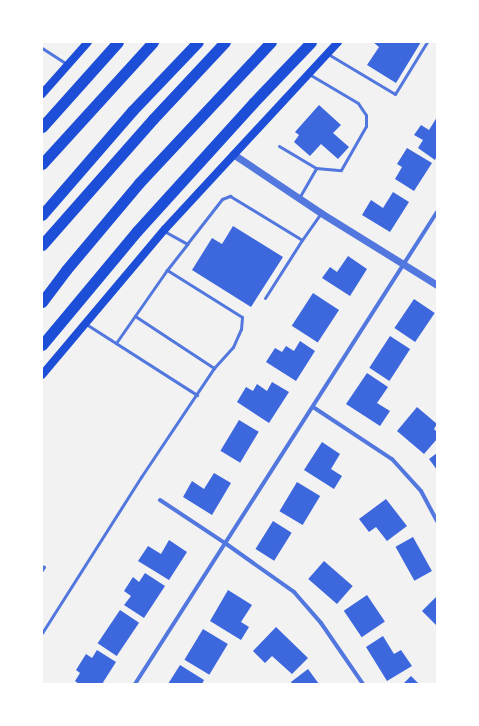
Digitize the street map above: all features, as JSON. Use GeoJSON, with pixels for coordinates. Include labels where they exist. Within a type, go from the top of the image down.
{"type":"FeatureCollection","features":[{"type":"Feature","properties":{"kind":"highway"},"geometry":{"type":"LineString","coordinates":[[42,127],[118,42]]}},
{"type":"Feature","properties":{"kind":"highway"},"geometry":{"type":"LineString","coordinates":[[42,164],[153,42]]}},
{"type":"Feature","properties":{"kind":"highway"},"geometry":{"type":"LineString","coordinates":[[42,215],[132,111],[198,42]]}},
{"type":"Feature","properties":{"kind":"highway"},"geometry":{"type":"LineString","coordinates":[[42,245],[153,119],[225,42]]}},
{"type":"Feature","properties":{"kind":"highway"},"geometry":{"type":"LineString","coordinates":[[42,302],[66,270],[139,182],[271,42]]}},
{"type":"Feature","properties":{"kind":"highway"},"geometry":{"type":"LineString","coordinates":[[42,345],[142,225],[311,42]]}},
{"type":"Feature","properties":{"kind":"highway"},"geometry":{"type":"LineString","coordinates":[[42,294],[66,270]]}},
{"type":"Feature","properties":{"kind":"main road"},"geometry":{"type":"LineString","coordinates":[[42,94],[88,42]]}},
{"type":"Feature","properties":{"kind":"main road"},"geometry":{"type":"LineString","coordinates":[[42,375],[164,231],[233,154],[326,53],[338,42]]}},
{"type":"Feature","properties":{"kind":"street"},"geometry":{"type":"LineString","coordinates":[[233,154],[321,213],[437,285]]}},
{"type":"Feature","properties":{"kind":"street"},"geometry":{"type":"LineString","coordinates":[[135,684],[437,212]]}},
{"type":"Feature","properties":{"kind":"street"},"geometry":{"type":"LineString","coordinates":[[313,407],[392,459],[421,491],[437,521]]}},
{"type":"Feature","properties":{"kind":"street"},"geometry":{"type":"LineString","coordinates":[[160,500],[225,543],[294,592],[321,622],[363,684]]}},
{"type":"Feature","properties":{"kind":"lane"},"geometry":{"type":"LineString","coordinates":[[326,53],[395,94],[427,42]]}},
{"type":"Feature","properties":{"kind":"lane"},"geometry":{"type":"LineString","coordinates":[[42,48],[67,64]]}},
{"type":"Feature","properties":{"kind":"lane"},"geometry":{"type":"LineString","coordinates":[[279,146],[316,168],[341,170],[366,126],[366,115],[358,104],[308,73]]}},
{"type":"Feature","properties":{"kind":"lane"},"geometry":{"type":"LineString","coordinates":[[299,198],[316,168]]}},
{"type":"Feature","properties":{"kind":"lane"},"geometry":{"type":"LineString","coordinates":[[116,343],[167,270],[222,199],[230,196],[302,240]]}},
{"type":"Feature","properties":{"kind":"lane"},"geometry":{"type":"LineString","coordinates":[[265,298],[321,213]]}},
{"type":"Feature","properties":{"kind":"lane"},"geometry":{"type":"LineString","coordinates":[[164,231],[187,244]]}},
{"type":"Feature","properties":{"kind":"lane"},"geometry":{"type":"LineString","coordinates":[[42,633],[141,477],[214,368],[233,347],[241,329],[242,317],[167,270]]}},
{"type":"Feature","properties":{"kind":"lane"},"geometry":{"type":"LineString","coordinates":[[135,316],[214,368]]}},
{"type":"Feature","properties":{"kind":"lane"},"geometry":{"type":"LineString","coordinates":[[85,323],[197,394]]}},
{"type":"Feature","properties":{"kind":"lane"},"geometry":{"type":"LineString","coordinates":[[42,566],[44,567],[42,570]]}},
{"type":"Feature","properties":{"kind":"building"},"geometry":{"type":"Polygon","coordinates":[[[373,42],[421,42],[396,83],[367,65],[379,47],[373,42]]]}},
{"type":"Feature","properties":{"kind":"building"},"geometry":{"type":"Polygon","coordinates":[[[319,105],[341,125],[333,133],[349,147],[338,159],[321,144],[310,156],[294,142],[299,135],[295,132],[319,105]]]}},
{"type":"Feature","properties":{"kind":"building"},"geometry":{"type":"Polygon","coordinates":[[[437,117],[437,156],[435,160],[418,148],[423,140],[414,135],[421,125],[429,130],[437,117]]]}},
{"type":"Feature","properties":{"kind":"building"},"geometry":{"type":"Polygon","coordinates":[[[407,148],[432,163],[414,191],[395,179],[402,167],[397,164],[407,148]]]}},
{"type":"Feature","properties":{"kind":"building"},"geometry":{"type":"Polygon","coordinates":[[[393,192],[409,202],[390,232],[362,215],[371,200],[383,208],[393,192]]]}},
{"type":"Feature","properties":{"kind":"building"},"geometry":{"type":"Polygon","coordinates":[[[233,226],[283,257],[251,307],[192,270],[212,238],[222,244],[233,226]]]}},
{"type":"Feature","properties":{"kind":"building"},"geometry":{"type":"Polygon","coordinates":[[[348,256],[367,269],[350,296],[322,278],[330,267],[337,272],[348,256]]]}},
{"type":"Feature","properties":{"kind":"building"},"geometry":{"type":"Polygon","coordinates":[[[313,293],[339,310],[318,343],[292,326],[313,293]]]}},
{"type":"Feature","properties":{"kind":"building"},"geometry":{"type":"Polygon","coordinates":[[[414,299],[435,313],[415,342],[394,328],[414,299]]]}},
{"type":"Feature","properties":{"kind":"building"},"geometry":{"type":"Polygon","coordinates":[[[390,336],[410,349],[389,381],[369,368],[390,336]]]}},
{"type":"Feature","properties":{"kind":"building"},"geometry":{"type":"Polygon","coordinates":[[[300,341],[315,351],[296,381],[266,362],[275,348],[282,352],[286,346],[294,351],[300,341]]]}},
{"type":"Feature","properties":{"kind":"building"},"geometry":{"type":"Polygon","coordinates":[[[367,373],[388,387],[377,403],[390,411],[380,426],[346,404],[367,373]]]}},
{"type":"Feature","properties":{"kind":"building"},"geometry":{"type":"Polygon","coordinates":[[[272,382],[289,392],[269,423],[237,402],[246,387],[253,391],[257,384],[267,391],[272,382]]]}},
{"type":"Feature","properties":{"kind":"building"},"geometry":{"type":"Polygon","coordinates":[[[417,407],[437,424],[434,429],[437,432],[437,439],[424,454],[397,431],[417,407]]]}},
{"type":"Feature","properties":{"kind":"building"},"geometry":{"type":"Polygon","coordinates":[[[239,420],[259,432],[240,463],[220,451],[239,420]]]}},
{"type":"Feature","properties":{"kind":"building"},"geometry":{"type":"Polygon","coordinates":[[[322,442],[340,454],[331,469],[342,476],[334,489],[304,470],[322,442]]]}},
{"type":"Feature","properties":{"kind":"building"},"geometry":{"type":"Polygon","coordinates":[[[437,453],[437,470],[429,459],[437,453]]]}},
{"type":"Feature","properties":{"kind":"building"},"geometry":{"type":"Polygon","coordinates":[[[214,473],[231,483],[212,515],[183,497],[192,481],[204,489],[214,473]]]}},
{"type":"Feature","properties":{"kind":"building"},"geometry":{"type":"Polygon","coordinates":[[[297,482],[320,496],[303,525],[279,511],[297,482]]]}},
{"type":"Feature","properties":{"kind":"building"},"geometry":{"type":"Polygon","coordinates":[[[386,499],[407,526],[387,541],[376,527],[369,532],[359,519],[386,499]]]}},
{"type":"Feature","properties":{"kind":"building"},"geometry":{"type":"Polygon","coordinates":[[[273,521],[292,533],[274,561],[256,549],[273,521]]]}},
{"type":"Feature","properties":{"kind":"building"},"geometry":{"type":"Polygon","coordinates":[[[413,537],[432,571],[414,581],[396,547],[413,537]]]}},
{"type":"Feature","properties":{"kind":"building"},"geometry":{"type":"Polygon","coordinates":[[[169,540],[187,552],[169,580],[138,561],[148,546],[161,554],[169,540]]]}},
{"type":"Feature","properties":{"kind":"building"},"geometry":{"type":"Polygon","coordinates":[[[324,561],[353,586],[337,604],[308,579],[324,561]]]}},
{"type":"Feature","properties":{"kind":"building"},"geometry":{"type":"Polygon","coordinates":[[[145,573],[165,586],[144,618],[124,605],[131,596],[124,591],[133,577],[139,582],[145,573]]]}},
{"type":"Feature","properties":{"kind":"building"},"geometry":{"type":"Polygon","coordinates":[[[228,590],[252,605],[241,622],[249,627],[241,640],[210,621],[228,590]]]}},
{"type":"Feature","properties":{"kind":"building"},"geometry":{"type":"Polygon","coordinates":[[[367,595],[385,622],[362,637],[344,611],[367,595]]]}},
{"type":"Feature","properties":{"kind":"building"},"geometry":{"type":"Polygon","coordinates":[[[437,596],[437,626],[422,611],[437,596]]]}},
{"type":"Feature","properties":{"kind":"building"},"geometry":{"type":"Polygon","coordinates":[[[120,610],[139,623],[117,656],[98,643],[120,610]]]}},
{"type":"Feature","properties":{"kind":"building"},"geometry":{"type":"Polygon","coordinates":[[[276,627],[308,658],[292,674],[272,656],[265,663],[253,651],[276,627]]]}},
{"type":"Feature","properties":{"kind":"building"},"geometry":{"type":"Polygon","coordinates":[[[203,629],[228,644],[209,675],[184,660],[203,629]]]}},
{"type":"Feature","properties":{"kind":"building"},"geometry":{"type":"Polygon","coordinates":[[[383,636],[394,654],[401,650],[412,666],[387,681],[366,647],[383,636]]]}},
{"type":"Feature","properties":{"kind":"building"},"geometry":{"type":"Polygon","coordinates":[[[97,650],[116,662],[102,684],[79,684],[75,681],[80,673],[76,670],[86,654],[92,658],[97,650]]]}},
{"type":"Feature","properties":{"kind":"building"},"geometry":{"type":"Polygon","coordinates":[[[180,665],[204,680],[202,684],[168,684],[180,665]]]}},
{"type":"Feature","properties":{"kind":"building"},"geometry":{"type":"Polygon","coordinates":[[[308,669],[319,684],[292,684],[291,682],[308,669]]]}},
{"type":"Feature","properties":{"kind":"building"},"geometry":{"type":"Polygon","coordinates":[[[411,676],[419,684],[403,684],[411,676]]]}}]}
